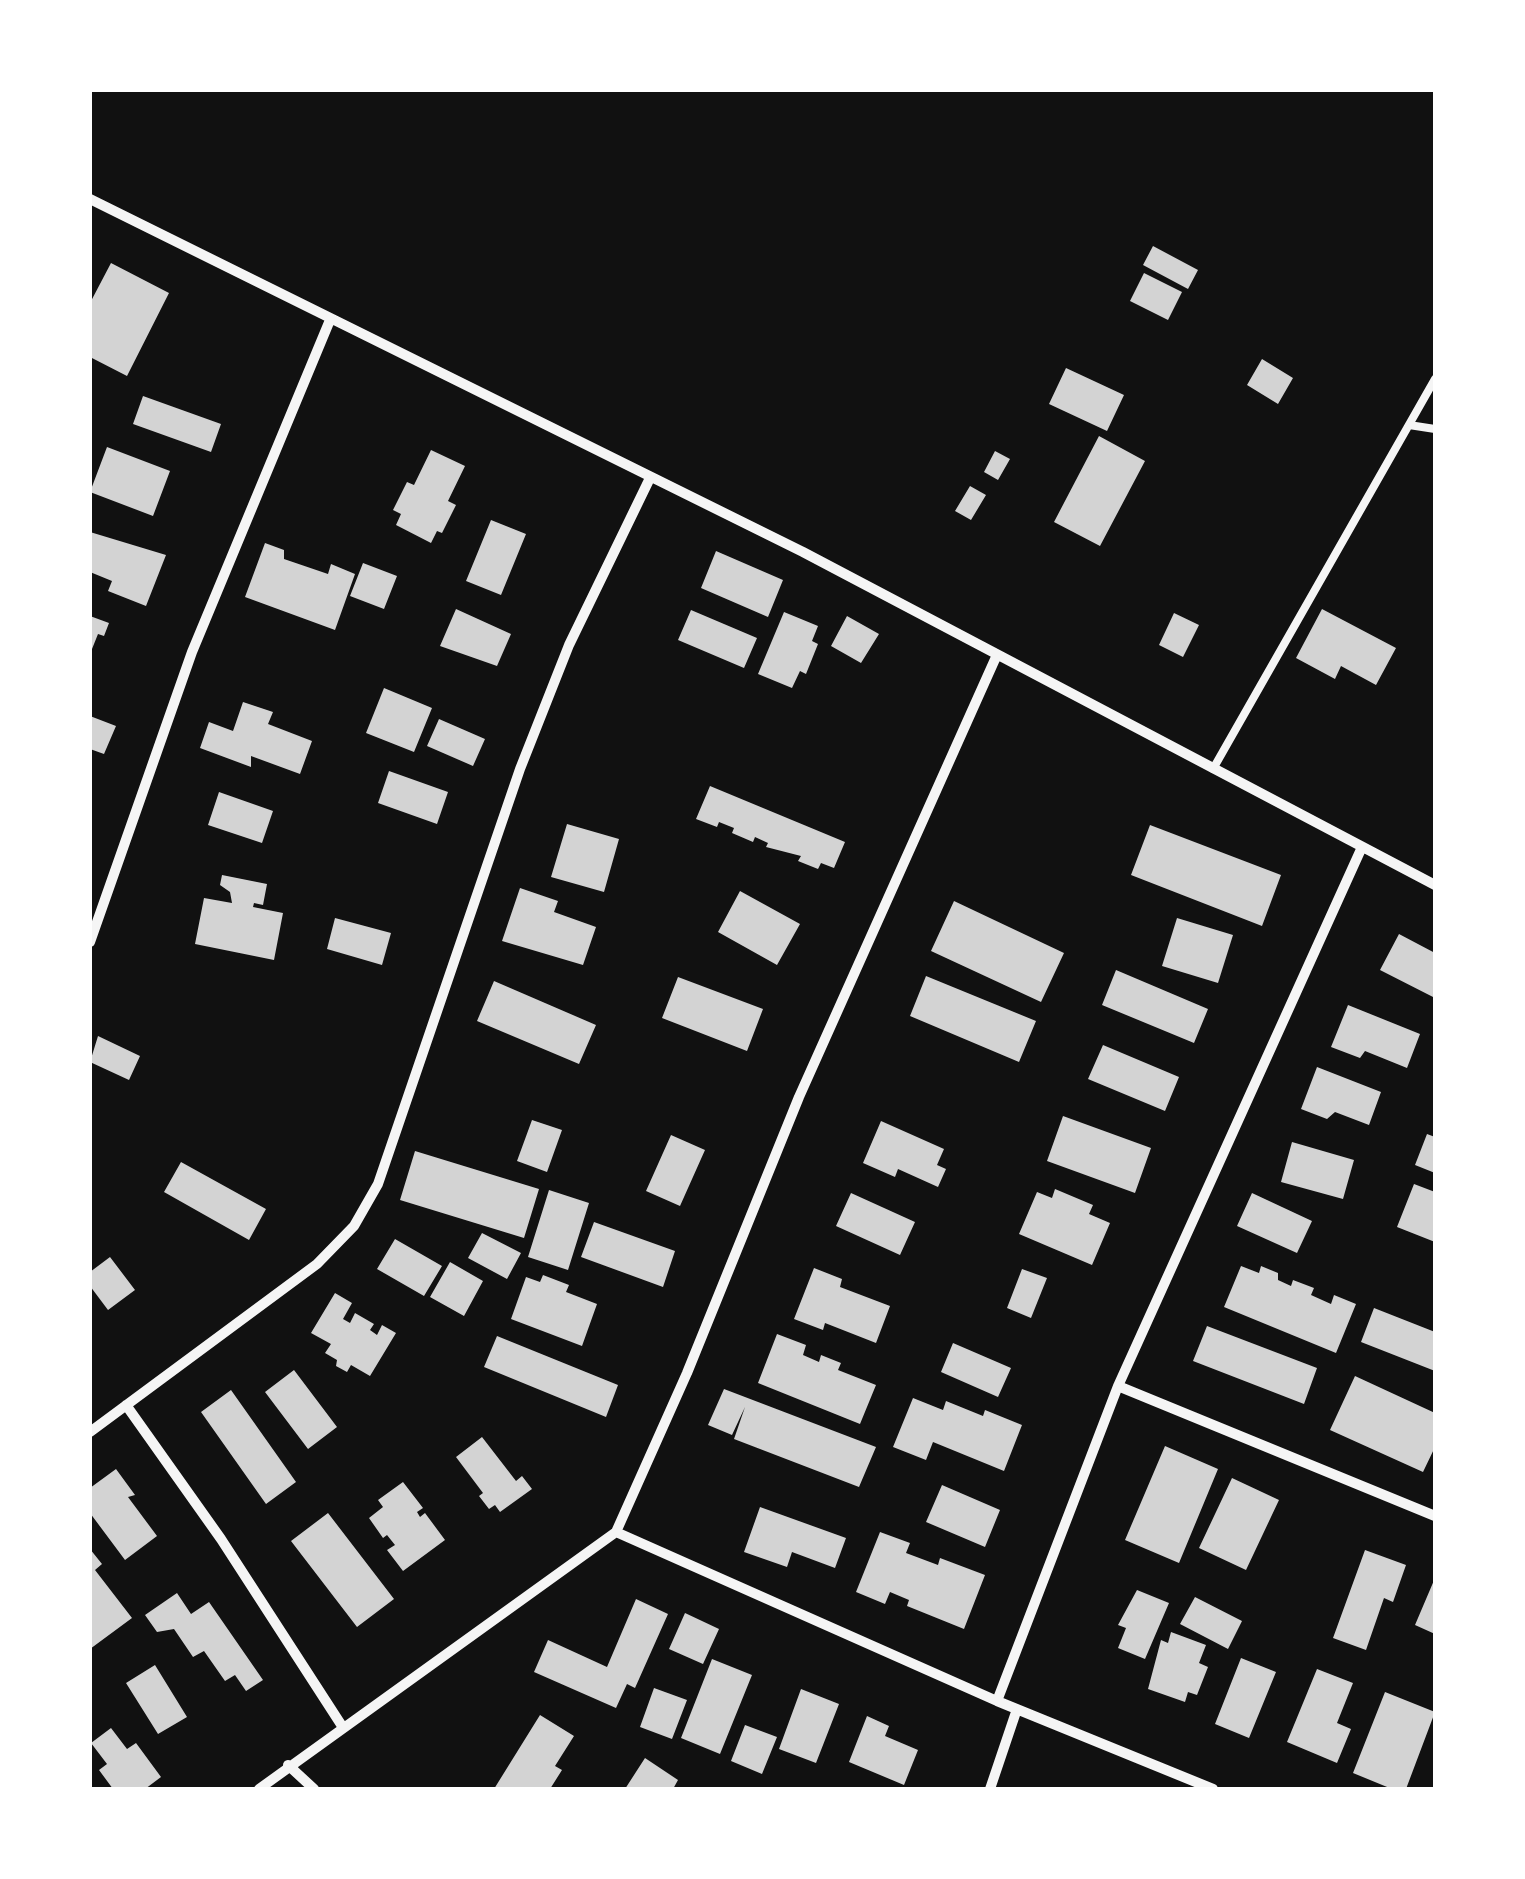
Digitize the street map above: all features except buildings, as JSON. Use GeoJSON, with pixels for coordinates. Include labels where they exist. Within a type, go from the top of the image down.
{"type":"FeatureCollection","features":[{"type":"Feature","properties":{"kind":"street"},"geometry":{"type":"LineString","coordinates":[[90,199],[803,552],[1435,885]]}},
{"type":"Feature","properties":{"kind":"street"},"geometry":{"type":"LineString","coordinates":[[90,942],[192,652],[330,320]]}},
{"type":"Feature","properties":{"kind":"street"},"geometry":{"type":"LineString","coordinates":[[90,1432],[317,1264],[354,1226],[378,1184],[520,769],[569,645],[650,478]]}},
{"type":"Feature","properties":{"kind":"street"},"geometry":{"type":"LineString","coordinates":[[258,1789],[342,1726],[471,1640],[616,1532],[688,1373],[799,1097],[996,657]]}},
{"type":"Feature","properties":{"kind":"street"},"geometry":{"type":"LineString","coordinates":[[996,1700],[1118,1386],[1362,847]]}},
{"type":"Feature","properties":{"kind":"street"},"geometry":{"type":"LineString","coordinates":[[1118,1386],[1435,1516]]}},
{"type":"Feature","properties":{"kind":"street"},"geometry":{"type":"LineString","coordinates":[[126,1405],[221,1539],[342,1726]]}},
{"type":"Feature","properties":{"kind":"street"},"geometry":{"type":"LineString","coordinates":[[616,1532],[996,1700],[1213,1789]]}},
{"type":"Feature","properties":{"kind":"street"},"geometry":{"type":"LineString","coordinates":[[990,1789],[1017,1709]]}},
{"type":"Feature","properties":{"kind":"street"},"geometry":{"type":"LineString","coordinates":[[288,1765],[314,1789]]}},
{"type":"Feature","properties":{"kind":"lane"},"geometry":{"type":"LineString","coordinates":[[1212,769],[1435,380]]}},
{"type":"Feature","properties":{"kind":"lane"},"geometry":{"type":"LineString","coordinates":[[1409,425],[1435,429]]}}]}
